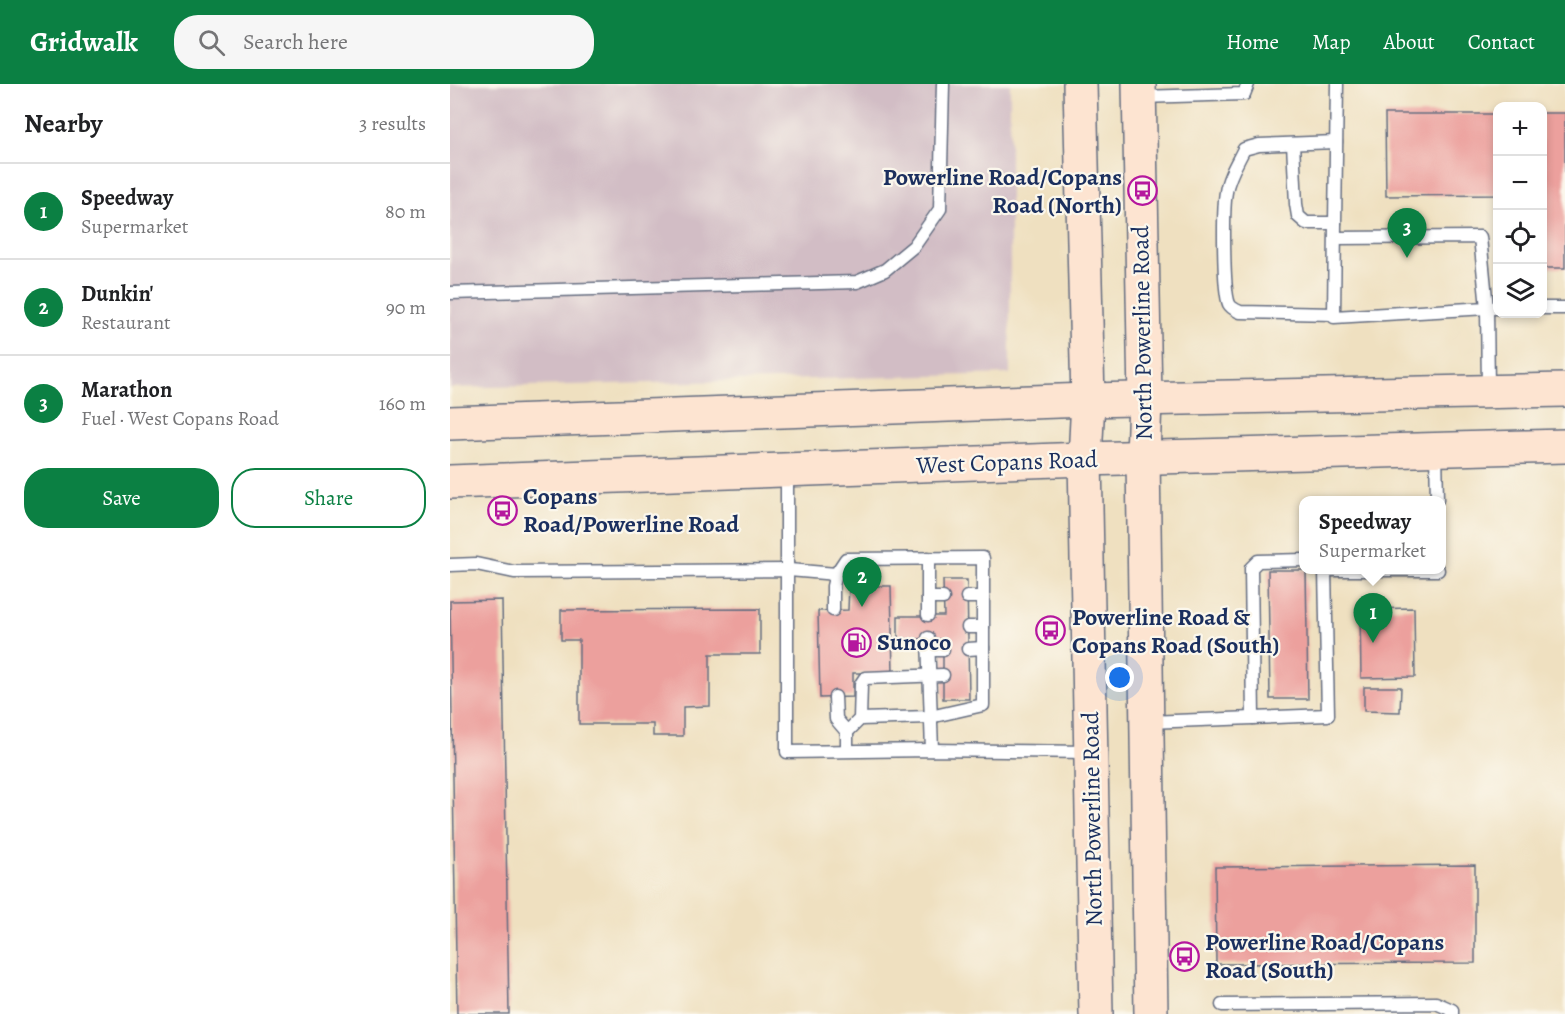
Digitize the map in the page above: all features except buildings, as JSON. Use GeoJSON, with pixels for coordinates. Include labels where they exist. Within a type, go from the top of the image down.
{"type":"FeatureCollection","features":[{"type":"Feature","properties":{"kind":"main road","name":"North Powerline Road"},"geometry":{"type":"LineString","coordinates":[[1080,84],[1088,400],[1085,459],[1096,1014]]}},
{"type":"Feature","properties":{"kind":"main road","name":"North Powerline Road"},"geometry":{"type":"LineString","coordinates":[[1139,91],[1145,399],[1143,457],[1151,1014]]}},
{"type":"Feature","properties":{"kind":"main road"},"geometry":{"type":"LineString","coordinates":[[450,423],[1088,400],[1565,390]]}},
{"type":"Feature","properties":{"kind":"main road","name":"West Copans Road"},"geometry":{"type":"LineString","coordinates":[[450,482],[1143,457],[1565,446]]}},
{"type":"Feature","properties":{"kind":"lane"},"geometry":{"type":"LineString","coordinates":[[450,292],[857,282],[885,270],[914,246],[940,209],[943,84]]}},
{"type":"Feature","properties":{"kind":"lane"},"geometry":{"type":"LineString","coordinates":[[1139,91],[1244,94],[1248,84]]}},
{"type":"Feature","properties":{"kind":"lane"},"geometry":{"type":"LineString","coordinates":[[1334,314],[1337,84]]}},
{"type":"Feature","properties":{"kind":"lane"},"geometry":{"type":"LineString","coordinates":[[1336,142],[1259,145],[1244,149],[1232,171],[1226,191],[1227,295],[1230,306],[1240,312],[1334,314],[1334,317],[1492,308]]}},
{"type":"Feature","properties":{"kind":"lane"},"geometry":{"type":"LineString","coordinates":[[1293,144],[1298,216],[1306,223],[1335,223]]}},
{"type":"Feature","properties":{"kind":"lane"},"geometry":{"type":"LineString","coordinates":[[1335,238],[1480,237],[1492,308],[1488,392]]}},
{"type":"Feature","properties":{"kind":"lane"},"geometry":{"type":"LineString","coordinates":[[1547,308],[1565,308]]}},
{"type":"Feature","properties":{"kind":"lane"},"geometry":{"type":"LineString","coordinates":[[1436,449],[1437,496]]}},
{"type":"Feature","properties":{"kind":"lane"},"geometry":{"type":"LineString","coordinates":[[788,470],[788,752],[847,750],[1091,752]]}},
{"type":"Feature","properties":{"kind":"lane"},"geometry":{"type":"LineString","coordinates":[[928,558],[928,615]]}},
{"type":"Feature","properties":{"kind":"lane"},"geometry":{"type":"LineString","coordinates":[[833,610],[833,586],[836,574],[846,560],[983,558],[983,705],[930,717],[860,719]]}},
{"type":"Feature","properties":{"kind":"lane"},"geometry":{"type":"LineString","coordinates":[[1253,718],[1251,568],[1258,561],[1299,560]]}},
{"type":"Feature","properties":{"kind":"lane"},"geometry":{"type":"LineString","coordinates":[[450,565],[476,564],[514,572],[789,570],[836,574]]}},
{"type":"Feature","properties":{"kind":"lane"},"geometry":{"type":"LineString","coordinates":[[1147,722],[1328,716],[1325,574]]}},
{"type":"Feature","properties":{"kind":"lane"},"geometry":{"type":"LineString","coordinates":[[967,597],[983,597]]}},
{"type":"Feature","properties":{"kind":"lane"},"geometry":{"type":"LineString","coordinates":[[928,598],[943,598]]}},
{"type":"Feature","properties":{"kind":"lane"},"geometry":{"type":"LineString","coordinates":[[968,627],[983,627]]}},
{"type":"Feature","properties":{"kind":"lane"},"geometry":{"type":"LineString","coordinates":[[932,750],[928,644],[943,650]]}},
{"type":"Feature","properties":{"kind":"lane"},"geometry":{"type":"LineString","coordinates":[[968,649],[983,648]]}},
{"type":"Feature","properties":{"kind":"lane"},"geometry":{"type":"LineString","coordinates":[[847,732],[860,719],[861,684],[865,678],[943,675]]}},
{"type":"Feature","properties":{"kind":"lane"},"geometry":{"type":"LineString","coordinates":[[969,675],[983,675]]}},
{"type":"Feature","properties":{"kind":"lane"},"geometry":{"type":"LineString","coordinates":[[835,697],[836,719],[847,732],[847,750]]}},
{"type":"Feature","properties":{"kind":"lane"},"geometry":{"type":"LineString","coordinates":[[1222,1005],[1327,1009],[1436,1002],[1452,1012]]}},
{"type":"Feature","properties":{"kind":"shaded area"},"geometry":{"type":"Polygon","coordinates":[[[450,84],[1010,84],[1010,374],[450,388],[450,84]]]}},
{"type":"Feature","properties":{"kind":"place","name":"Powerline Road/Copans Road (North)"},"geometry":{"type":"Point","coordinates":[1143,191]}},
{"type":"Feature","properties":{"kind":"place","name":"Marathon"},"geometry":{"type":"Point","coordinates":[1407,258]}},
{"type":"Feature","properties":{"kind":"place","name":"Copans Road/Powerline Road"},"geometry":{"type":"Point","coordinates":[502,510]}},
{"type":"Feature","properties":{"kind":"place","name":"Dunkin'"},"geometry":{"type":"Point","coordinates":[862,607]}},
{"type":"Feature","properties":{"kind":"place","name":"Powerline Road & Copans Road (South)"},"geometry":{"type":"Point","coordinates":[1051,631]}},
{"type":"Feature","properties":{"kind":"place","name":"Sunoco"},"geometry":{"type":"Point","coordinates":[856,642]}},
{"type":"Feature","properties":{"kind":"place","name":"Speedway"},"geometry":{"type":"Point","coordinates":[1373,643]}},
{"type":"Feature","properties":{"kind":"place","name":"Powerline Road/Copans Road (South)"},"geometry":{"type":"Point","coordinates":[1184,956]}}]}
